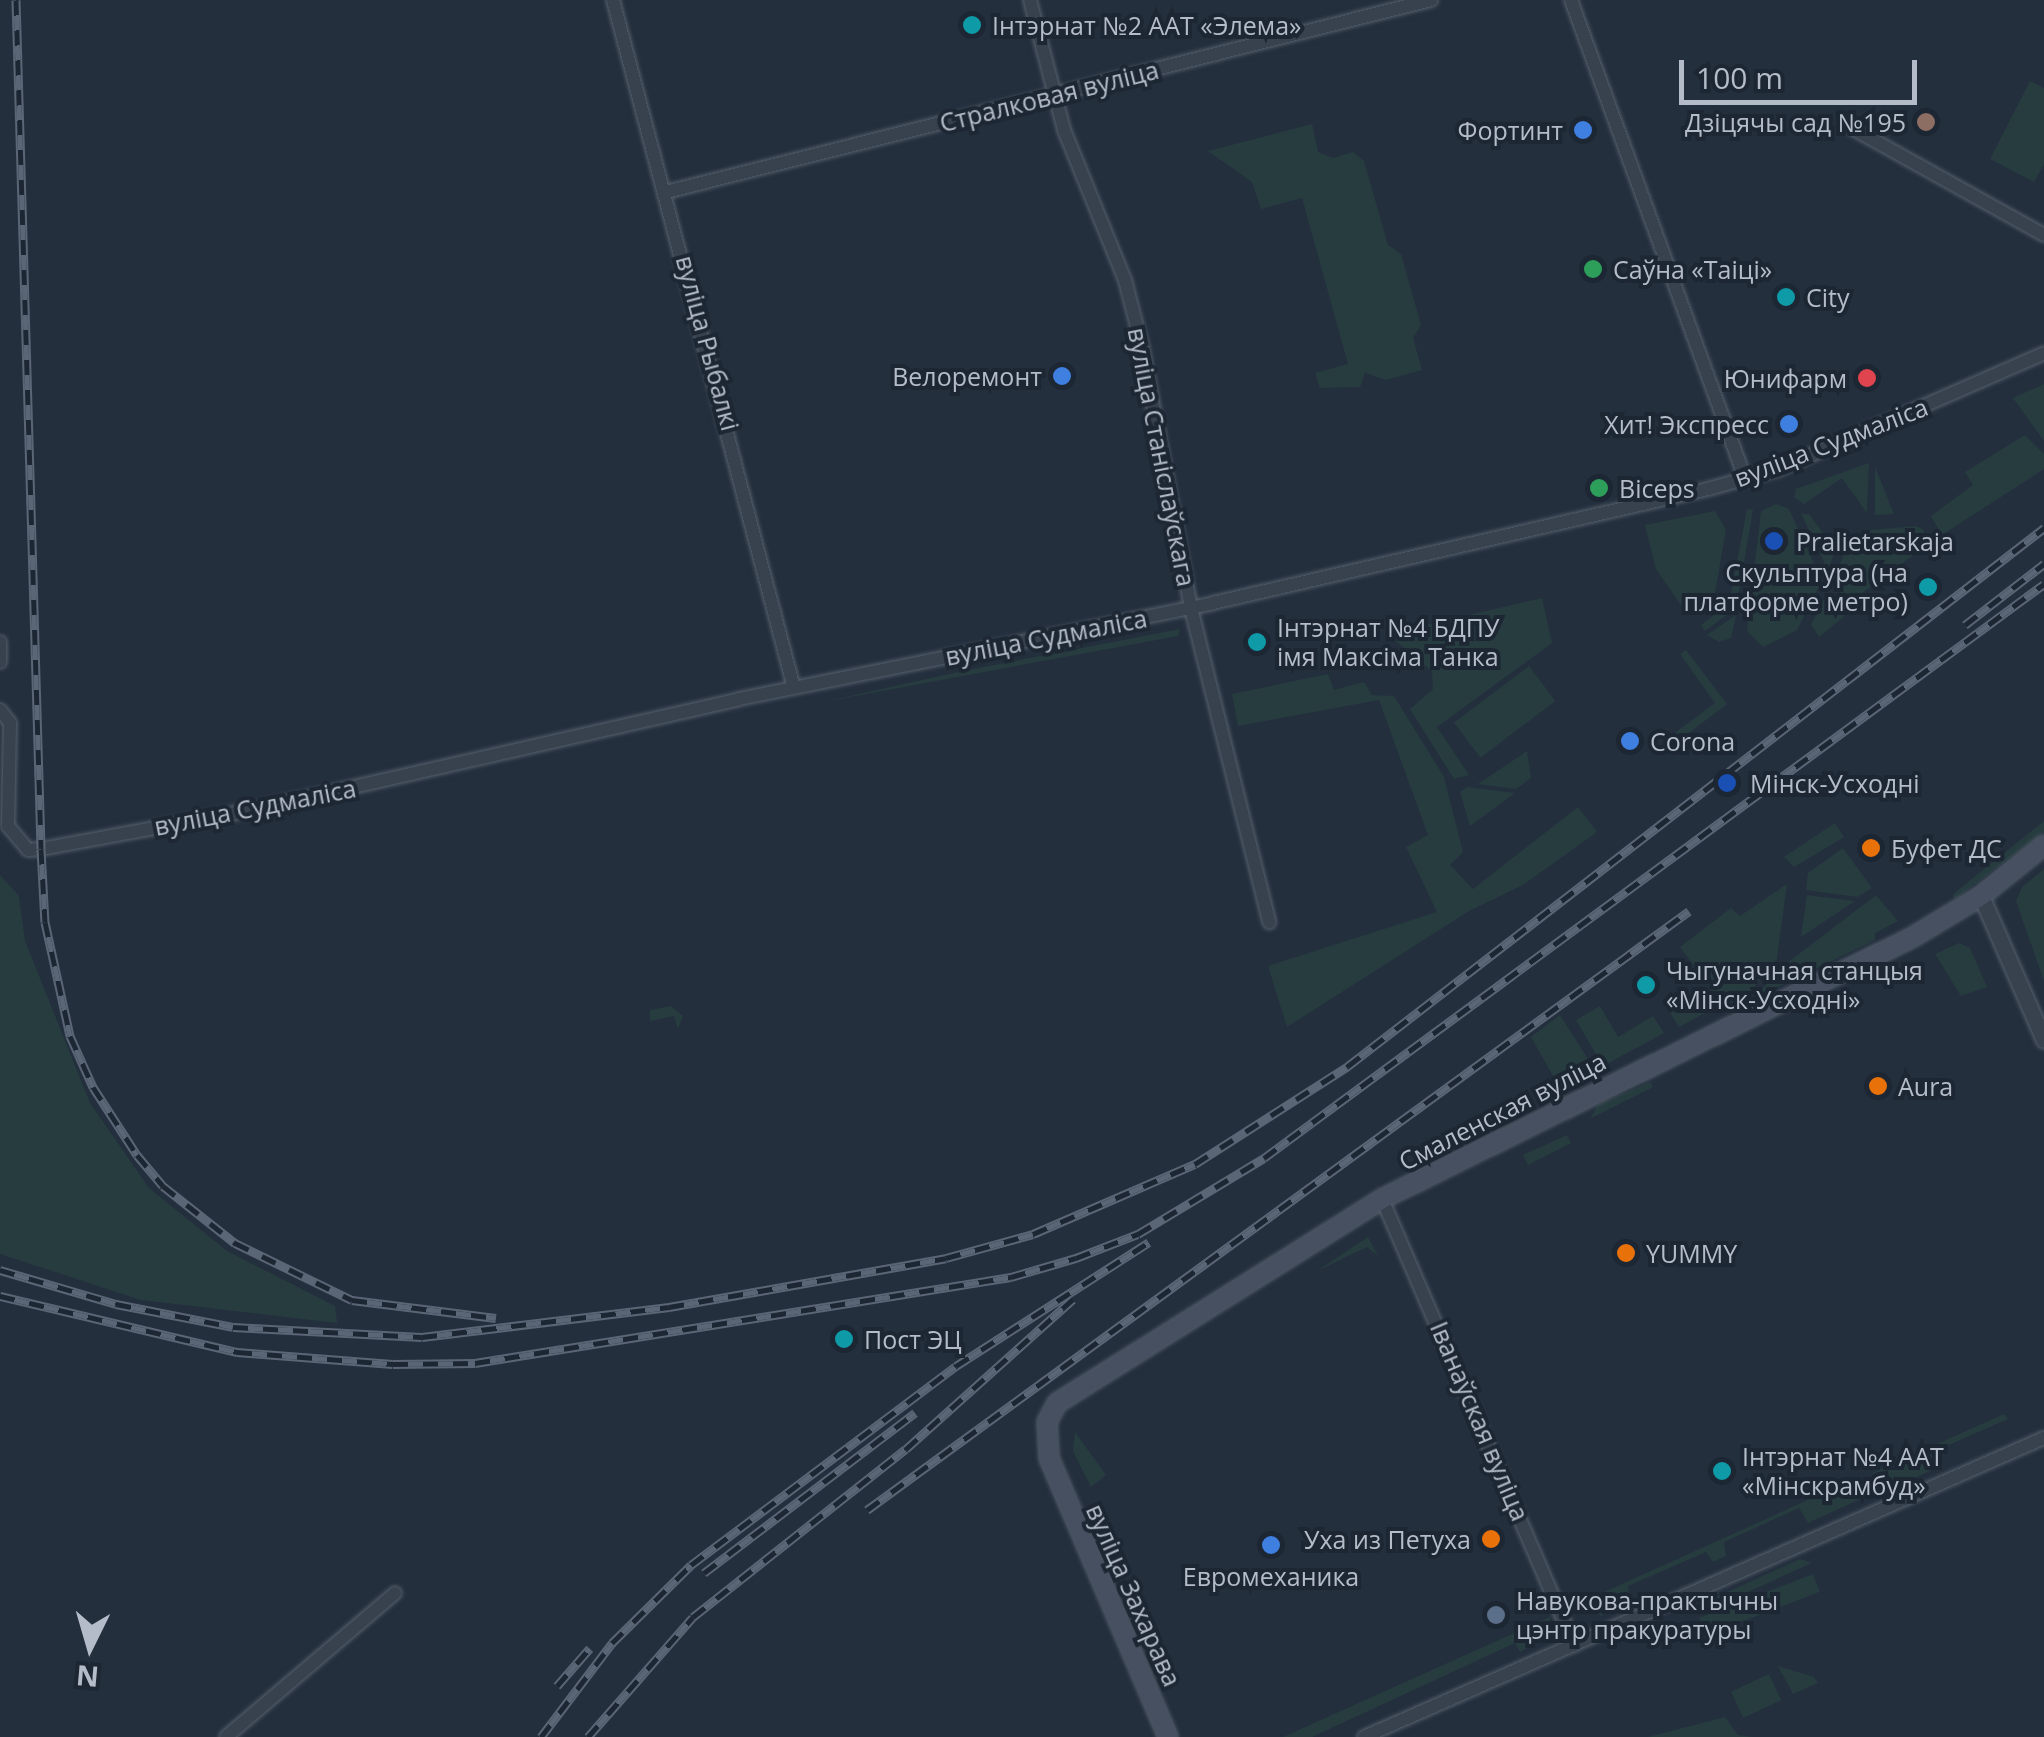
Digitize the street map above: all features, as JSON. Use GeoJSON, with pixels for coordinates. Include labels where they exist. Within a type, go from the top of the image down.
{"type":"FeatureCollection","features":[{"type":"Feature","properties":{"kind":"main road","name":"Смаленская вуліца"},"geometry":{"type":"LineString","coordinates":[[1054,1474],[1045,1433],[1057,1403],[1382,1199],[1913,938],[1982,896],[2044,845]]}},
{"type":"Feature","properties":{"kind":"main road","name":"вуліца Захарава"},"geometry":{"type":"LineString","coordinates":[[1054,1474],[1168,1737]]}},
{"type":"Feature","properties":{"kind":"street","name":"вуліца Рыбалкі"},"geometry":{"type":"LineString","coordinates":[[613,0],[794,688]]}},
{"type":"Feature","properties":{"kind":"street","name":"вуліца Станіслаўскага"},"geometry":{"type":"LineString","coordinates":[[1030,0],[1054,95],[1090,206],[1129,296],[1192,608],[1269,922]]}},
{"type":"Feature","properties":{"kind":"street","name":"Стралковая вуліца"},"geometry":{"type":"LineString","coordinates":[[666,192],[1431,0]]}},
{"type":"Feature","properties":{"kind":"street"},"geometry":{"type":"LineString","coordinates":[[1571,0],[1745,478]]}},
{"type":"Feature","properties":{"kind":"street"},"geometry":{"type":"LineString","coordinates":[[1848,126],[2044,236]]}},
{"type":"Feature","properties":{"kind":"street","name":"вуліца Судмаліса"},"geometry":{"type":"LineString","coordinates":[[0,710],[10,723],[5,812],[28,850],[252,810],[794,688],[1192,608],[1745,478],[2044,353]]}},
{"type":"Feature","properties":{"kind":"street"},"geometry":{"type":"LineString","coordinates":[[0,642],[0,662]]}},
{"type":"Feature","properties":{"kind":"street"},"geometry":{"type":"LineString","coordinates":[[1982,896],[2043,1033]]}},
{"type":"Feature","properties":{"kind":"street","name":"Іванаўская вуліца"},"geometry":{"type":"LineString","coordinates":[[1382,1199],[1574,1645]]}},
{"type":"Feature","properties":{"kind":"street"},"geometry":{"type":"LineString","coordinates":[[1364,1737],[2044,1438]]}},
{"type":"Feature","properties":{"kind":"street"},"geometry":{"type":"LineString","coordinates":[[226,1737],[395,1593]]}},
{"type":"Feature","properties":{"kind":"green space"},"geometry":{"type":"Polygon","coordinates":[[[2030,81],[2044,88],[2044,164],[2034,182],[1990,159],[2030,81]]]}},
{"type":"Feature","properties":{"kind":"green space"},"geometry":{"type":"Polygon","coordinates":[[[1312,124],[1318,152],[1333,158],[1353,152],[1364,161],[1388,245],[1401,254],[1421,325],[1413,338],[1422,370],[1386,380],[1365,373],[1360,387],[1320,388],[1315,373],[1348,364],[1302,198],[1261,209],[1252,182],[1208,151],[1312,124]]]}},
{"type":"Feature","properties":{"kind":"green space"},"geometry":{"type":"Polygon","coordinates":[[[2044,384],[2044,441],[2013,398],[2044,384]]]}},
{"type":"Feature","properties":{"kind":"green space"},"geometry":{"type":"Polygon","coordinates":[[[2025,435],[2044,454],[2044,469],[1942,535],[1931,516],[1973,485],[1965,472],[2025,435]]]}},
{"type":"Feature","properties":{"kind":"green space"},"geometry":{"type":"Polygon","coordinates":[[[1869,463],[1867,513],[1842,478],[1804,504],[1794,497],[1796,489],[1869,463]]]}},
{"type":"Feature","properties":{"kind":"green space"},"geometry":{"type":"Polygon","coordinates":[[[1875,467],[1894,514],[1875,515],[1875,467]]]}},
{"type":"Feature","properties":{"kind":"green space"},"geometry":{"type":"Polygon","coordinates":[[[1776,504],[1789,509],[1822,581],[1797,630],[1763,647],[1747,631],[1761,511],[1776,504]]]}},
{"type":"Feature","properties":{"kind":"green space"},"geometry":{"type":"Polygon","coordinates":[[[1747,509],[1753,510],[1736,608],[1705,631],[1701,625],[1729,603],[1747,509]]]}},
{"type":"Feature","properties":{"kind":"green space"},"geometry":{"type":"Polygon","coordinates":[[[1715,511],[1726,530],[1715,593],[1687,614],[1656,569],[1645,525],[1715,511]]]}},
{"type":"Feature","properties":{"kind":"green space"},"geometry":{"type":"Polygon","coordinates":[[[1801,513],[1810,515],[1835,550],[1828,571],[1801,513]]]}},
{"type":"Feature","properties":{"kind":"green space"},"geometry":{"type":"Polygon","coordinates":[[[1916,526],[1924,530],[1923,548],[1857,597],[1843,596],[1833,580],[1845,552],[1871,530],[1916,526]]]}},
{"type":"Feature","properties":{"kind":"green space"},"geometry":{"type":"Polygon","coordinates":[[[1828,592],[1845,616],[1819,637],[1811,625],[1828,592]]]}},
{"type":"Feature","properties":{"kind":"green space"},"geometry":{"type":"Polygon","coordinates":[[[1542,598],[1552,643],[1437,727],[1469,775],[1454,779],[1410,709],[1433,689],[1432,671],[1387,634],[1542,598]]]}},
{"type":"Feature","properties":{"kind":"green space"},"geometry":{"type":"Polygon","coordinates":[[[1736,615],[1731,638],[1719,642],[1707,635],[1736,615]]]}},
{"type":"Feature","properties":{"kind":"green space"},"geometry":{"type":"Polygon","coordinates":[[[1180,629],[1178,636],[823,702],[958,672],[1180,629]]]}},
{"type":"Feature","properties":{"kind":"green space"},"geometry":{"type":"Polygon","coordinates":[[[1686,650],[1727,704],[1681,739],[1676,732],[1715,703],[1680,654],[1686,650]]]}},
{"type":"Feature","properties":{"kind":"green space"},"geometry":{"type":"Polygon","coordinates":[[[1529,666],[1555,701],[1480,758],[1454,723],[1529,666]]]}},
{"type":"Feature","properties":{"kind":"green space"},"geometry":{"type":"Polygon","coordinates":[[[1328,674],[1334,690],[1364,682],[1372,695],[1394,696],[1444,777],[1463,852],[1450,865],[1473,889],[1578,807],[1597,832],[1523,885],[1469,911],[1287,1027],[1268,966],[1437,912],[1406,847],[1428,835],[1379,700],[1238,726],[1232,694],[1328,674]]]}},
{"type":"Feature","properties":{"kind":"green space"},"geometry":{"type":"Polygon","coordinates":[[[1527,751],[1531,778],[1516,789],[1478,784],[1527,751]]]}},
{"type":"Feature","properties":{"kind":"green space"},"geometry":{"type":"Polygon","coordinates":[[[1467,787],[1515,793],[1470,826],[1460,792],[1467,787]]]}},
{"type":"Feature","properties":{"kind":"green space"},"geometry":{"type":"Polygon","coordinates":[[[2044,821],[2044,832],[1954,900],[1953,894],[2044,821]]]}},
{"type":"Feature","properties":{"kind":"green space"},"geometry":{"type":"Polygon","coordinates":[[[1835,823],[1844,837],[1794,867],[1784,857],[1835,823]]]}},
{"type":"Feature","properties":{"kind":"green space"},"geometry":{"type":"Polygon","coordinates":[[[1843,848],[1872,888],[1857,897],[1806,890],[1808,873],[1843,848]]]}},
{"type":"Feature","properties":{"kind":"green space"},"geometry":{"type":"Polygon","coordinates":[[[2044,869],[2044,981],[2016,901],[2022,887],[2044,869]]]}},
{"type":"Feature","properties":{"kind":"green space"},"geometry":{"type":"Polygon","coordinates":[[[0,875],[19,896],[25,941],[90,1103],[149,1188],[227,1251],[335,1306],[337,1323],[141,1300],[0,1254],[0,875]]]}},
{"type":"Feature","properties":{"kind":"green space"},"geometry":{"type":"Polygon","coordinates":[[[1787,884],[1777,959],[1739,1005],[1726,1009],[1680,947],[1731,908],[1740,916],[1787,884]]]}},
{"type":"Feature","properties":{"kind":"green space"},"geometry":{"type":"Polygon","coordinates":[[[1807,895],[1855,901],[1801,937],[1807,895]]]}},
{"type":"Feature","properties":{"kind":"green space"},"geometry":{"type":"Polygon","coordinates":[[[1876,895],[1898,921],[1875,933],[1875,940],[1753,999],[1782,967],[1876,895]]]}},
{"type":"Feature","properties":{"kind":"green space"},"geometry":{"type":"Polygon","coordinates":[[[1959,943],[1970,948],[1987,987],[1961,996],[1935,954],[1959,943]]]}},
{"type":"Feature","properties":{"kind":"green space"},"geometry":{"type":"Polygon","coordinates":[[[1699,990],[1714,1008],[1679,1027],[1667,1008],[1699,990]]]}},
{"type":"Feature","properties":{"kind":"green space"},"geometry":{"type":"Polygon","coordinates":[[[671,1006],[683,1016],[678,1029],[674,1016],[650,1021],[650,1010],[671,1006]]]}},
{"type":"Feature","properties":{"kind":"green space"},"geometry":{"type":"Polygon","coordinates":[[[1600,1006],[1618,1037],[1653,1016],[1664,1033],[1603,1066],[1576,1020],[1600,1006]]]}},
{"type":"Feature","properties":{"kind":"green space"},"geometry":{"type":"Polygon","coordinates":[[[1560,1015],[1597,1073],[1562,1092],[1531,1037],[1560,1015]]]}},
{"type":"Feature","properties":{"kind":"green space"},"geometry":{"type":"Polygon","coordinates":[[[1650,1082],[1653,1087],[1591,1118],[1597,1105],[1650,1082]]]}},
{"type":"Feature","properties":{"kind":"green space"},"geometry":{"type":"Polygon","coordinates":[[[1567,1135],[1571,1143],[1528,1165],[1523,1155],[1567,1135]]]}},
{"type":"Feature","properties":{"kind":"green space"},"geometry":{"type":"Polygon","coordinates":[[[1368,1237],[1378,1256],[1367,1247],[1317,1271],[1368,1237]]]}},
{"type":"Feature","properties":{"kind":"green space"},"geometry":{"type":"Polygon","coordinates":[[[2004,1414],[2008,1419],[1935,1451],[1939,1467],[1889,1489],[1872,1473],[2004,1414]]]}},
{"type":"Feature","properties":{"kind":"green space"},"geometry":{"type":"Polygon","coordinates":[[[1075,1432],[1106,1475],[1091,1487],[1073,1451],[1075,1432]]]}},
{"type":"Feature","properties":{"kind":"green space"},"geometry":{"type":"Polygon","coordinates":[[[1859,1477],[1864,1494],[1858,1500],[1808,1523],[1799,1508],[1724,1542],[1726,1556],[1713,1562],[1706,1552],[1628,1586],[1630,1603],[1600,1616],[1591,1598],[1859,1477]]]}},
{"type":"Feature","properties":{"kind":"green space"},"geometry":{"type":"Polygon","coordinates":[[[1800,1559],[1812,1563],[1699,1614],[1703,1603],[1800,1559]]]}},
{"type":"Feature","properties":{"kind":"green space"},"geometry":{"type":"Polygon","coordinates":[[[1813,1574],[1820,1592],[1706,1635],[1699,1618],[1813,1574]]]}},
{"type":"Feature","properties":{"kind":"green space"},"geometry":{"type":"Polygon","coordinates":[[[1550,1617],[1551,1635],[1520,1652],[1515,1643],[1312,1737],[1283,1737],[1550,1617]]]}},
{"type":"Feature","properties":{"kind":"green space"},"geometry":{"type":"Polygon","coordinates":[[[1778,1666],[1814,1677],[1818,1683],[1793,1694],[1778,1666]]]}},
{"type":"Feature","properties":{"kind":"green space"},"geometry":{"type":"Polygon","coordinates":[[[1769,1674],[1781,1700],[1743,1718],[1731,1692],[1769,1674]]]}},
{"type":"Feature","properties":{"kind":"green space"},"geometry":{"type":"Polygon","coordinates":[[[1725,1717],[1738,1735],[1753,1737],[1648,1737],[1725,1717]]]}},
{"type":"Feature","properties":{"kind":"railway"},"geometry":{"type":"LineString","coordinates":[[16,0],[41,849],[45,922],[70,1036],[93,1087],[137,1155],[163,1186],[235,1243],[352,1300],[496,1318]]}},
{"type":"Feature","properties":{"kind":"railway"},"geometry":{"type":"LineString","coordinates":[[0,1270],[116,1304],[233,1327],[422,1337],[669,1307],[946,1258],[1033,1234],[1195,1164],[1348,1066],[2044,528]]}},
{"type":"Feature","properties":{"kind":"railway"},"geometry":{"type":"LineString","coordinates":[[1965,625],[2044,564]]}},
{"type":"Feature","properties":{"kind":"railway"},"geometry":{"type":"LineString","coordinates":[[0,1296],[237,1352],[393,1364],[475,1363],[1011,1277],[1076,1258],[1138,1234],[1264,1158],[2044,584]]}},
{"type":"Feature","properties":{"kind":"railway"},"geometry":{"type":"LineString","coordinates":[[867,1510],[1689,911]]}},
{"type":"Feature","properties":{"kind":"railway"},"geometry":{"type":"LineString","coordinates":[[541,1737],[612,1643],[691,1565],[956,1366],[1149,1242]]}},
{"type":"Feature","properties":{"kind":"railway"},"geometry":{"type":"LineString","coordinates":[[588,1737],[693,1617],[906,1449],[1073,1299]]}},
{"type":"Feature","properties":{"kind":"railway"},"geometry":{"type":"LineString","coordinates":[[704,1573],[915,1413]]}},
{"type":"Feature","properties":{"kind":"railway"},"geometry":{"type":"LineString","coordinates":[[557,1686],[590,1648]]}},
{"type":"Feature","properties":{"kind":"place","name":"Інтэрнат №2 ААТ «Элема»"},"geometry":{"type":"Point","coordinates":[972,25]}},
{"type":"Feature","properties":{"kind":"place","name":"Дзіцячы сад №195"},"geometry":{"type":"Point","coordinates":[1926,122]}},
{"type":"Feature","properties":{"kind":"place","name":"Фортинт"},"geometry":{"type":"Point","coordinates":[1583,130]}},
{"type":"Feature","properties":{"kind":"place","name":"Саўна «Таіці»"},"geometry":{"type":"Point","coordinates":[1593,269]}},
{"type":"Feature","properties":{"kind":"place","name":"City"},"geometry":{"type":"Point","coordinates":[1786,297]}},
{"type":"Feature","properties":{"kind":"place","name":"Велоремонт"},"geometry":{"type":"Point","coordinates":[1062,376]}},
{"type":"Feature","properties":{"kind":"place","name":"Юнифарм"},"geometry":{"type":"Point","coordinates":[1867,378]}},
{"type":"Feature","properties":{"kind":"place","name":"Хит! Экспресс"},"geometry":{"type":"Point","coordinates":[1789,424]}},
{"type":"Feature","properties":{"kind":"place","name":"Biceps"},"geometry":{"type":"Point","coordinates":[1599,488]}},
{"type":"Feature","properties":{"kind":"place","name":"Pralietarskaja"},"geometry":{"type":"Point","coordinates":[1774,541]}},
{"type":"Feature","properties":{"kind":"place","name":"Скульптура (на платформе метро)"},"geometry":{"type":"Point","coordinates":[1928,587]}},
{"type":"Feature","properties":{"kind":"place","name":"Інтэрнат №4 БДПУ імя Максіма Танка"},"geometry":{"type":"Point","coordinates":[1257,642]}},
{"type":"Feature","properties":{"kind":"place","name":"Corona"},"geometry":{"type":"Point","coordinates":[1630,741]}},
{"type":"Feature","properties":{"kind":"place","name":"Мінск-Усходні"},"geometry":{"type":"Point","coordinates":[1727,783]}},
{"type":"Feature","properties":{"kind":"place","name":"Буфет ДС"},"geometry":{"type":"Point","coordinates":[1871,848]}},
{"type":"Feature","properties":{"kind":"place","name":"Чыгуначная станцыя «Мінск-Усходні»"},"geometry":{"type":"Point","coordinates":[1646,985]}},
{"type":"Feature","properties":{"kind":"place","name":"Aura"},"geometry":{"type":"Point","coordinates":[1878,1086]}},
{"type":"Feature","properties":{"kind":"place","name":"YUMMY"},"geometry":{"type":"Point","coordinates":[1626,1253]}},
{"type":"Feature","properties":{"kind":"place","name":"Пост ЭЦ"},"geometry":{"type":"Point","coordinates":[844,1339]}},
{"type":"Feature","properties":{"kind":"place","name":"Інтэрнат №4 ААТ «Мінскрамбуд»"},"geometry":{"type":"Point","coordinates":[1722,1471]}},
{"type":"Feature","properties":{"kind":"place","name":"Уха из Петуха"},"geometry":{"type":"Point","coordinates":[1491,1539]}},
{"type":"Feature","properties":{"kind":"place","name":"Евромеханика"},"geometry":{"type":"Point","coordinates":[1271,1545]}},
{"type":"Feature","properties":{"kind":"place","name":"Навукова-практычны цэнтр пракуратуры"},"geometry":{"type":"Point","coordinates":[1496,1615]}}]}
